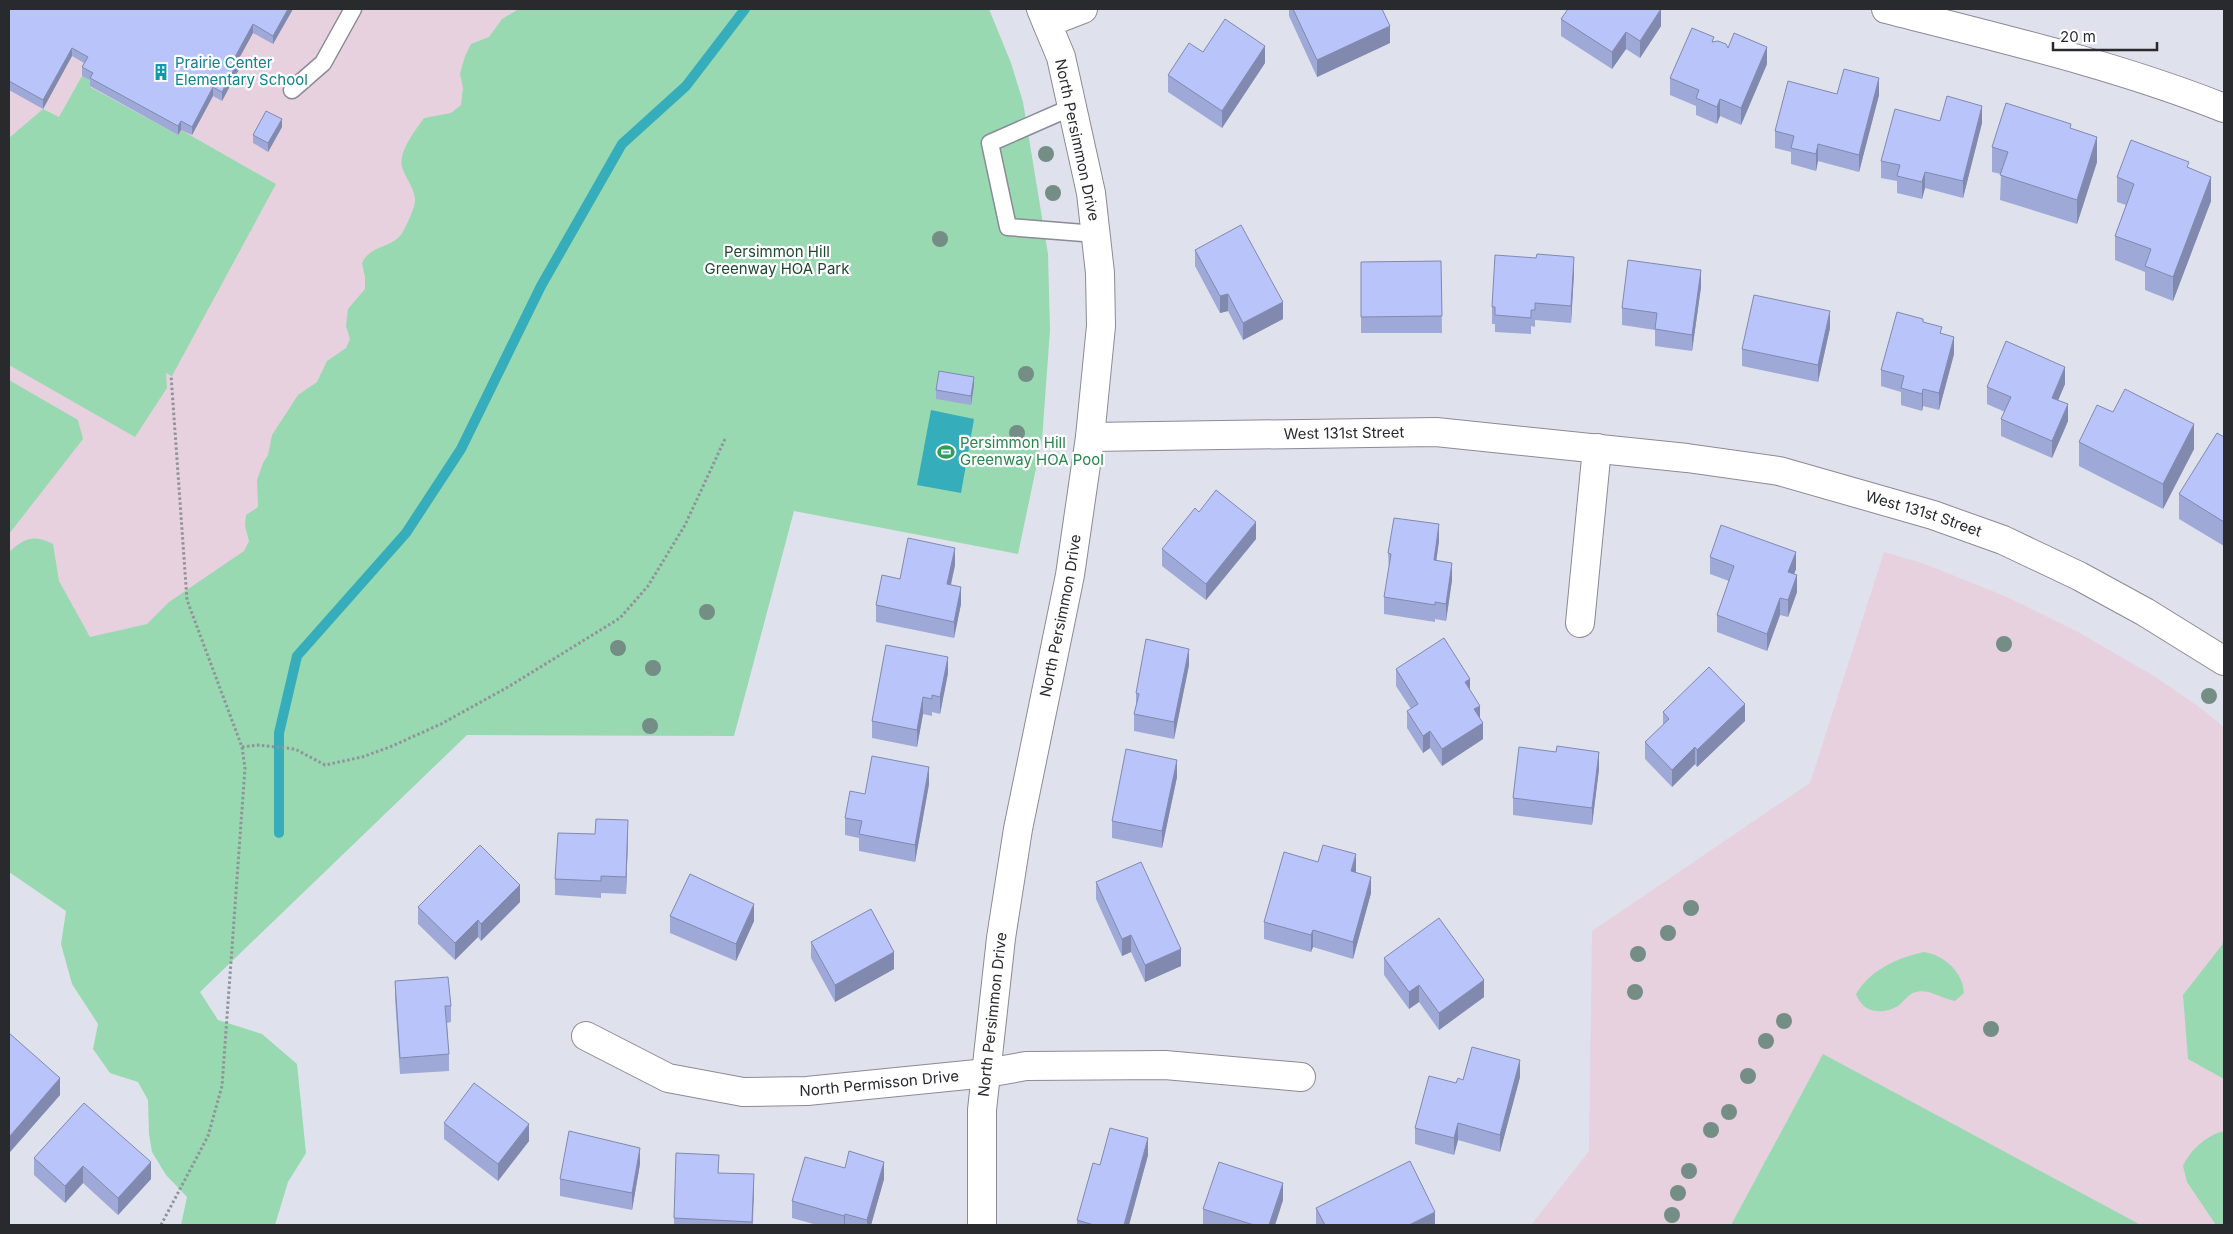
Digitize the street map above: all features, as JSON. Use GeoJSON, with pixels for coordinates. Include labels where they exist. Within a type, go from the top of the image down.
{"type":"FeatureCollection","features":[{"type":"Feature","properties":{"kind":"street"},"geometry":{"type":"LineString","coordinates":[[1044,16],[1083,9]]}},
{"type":"Feature","properties":{"kind":"street"},"geometry":{"type":"LineString","coordinates":[[1886,9],[2060,54],[2194,96],[2224,108]]}},
{"type":"Feature","properties":{"kind":"street","name":"North Persimmon Drive"},"geometry":{"type":"LineString","coordinates":[[982,1225],[982,1110],[1001,938],[1018,829],[1070,574],[1090,437],[1101,326],[1100,273],[1091,193],[1061,57],[1044,16]]}},
{"type":"Feature","properties":{"kind":"street","name":"West 131st Street"},"geometry":{"type":"LineString","coordinates":[[1090,437],[1436,432],[1597,448],[1779,471],[1933,515],[2003,540],[2079,576],[2145,612],[2224,661]]}},
{"type":"Feature","properties":{"kind":"street"},"geometry":{"type":"LineString","coordinates":[[1580,624],[1597,448]]}},
{"type":"Feature","properties":{"kind":"street","name":"North Permisson Drive"},"geometry":{"type":"LineString","coordinates":[[586,1036],[668,1078],[743,1092],[807,1091],[987,1073],[1026,1066],[1164,1065],[1301,1077]]}},
{"type":"Feature","properties":{"kind":"lane"},"geometry":{"type":"LineString","coordinates":[[292,90],[323,63],[353,9]]}},
{"type":"Feature","properties":{"kind":"lane"},"geometry":{"type":"LineString","coordinates":[[1072,107],[990,143],[1008,227],[1096,234]]}},
{"type":"Feature","properties":{"kind":"path"},"geometry":{"type":"LineString","coordinates":[[161,1225],[208,1136],[222,1086],[245,768],[242,747],[186,600],[171,375]]}},
{"type":"Feature","properties":{"kind":"path"},"geometry":{"type":"LineString","coordinates":[[242,747],[258,745],[295,749],[325,764],[362,757],[390,747],[441,724],[508,687],[620,618],[648,586],[685,525],[725,439]]}},
{"type":"Feature","properties":{"kind":"shaded area"},"geometry":{"type":"Polygon","coordinates":[[[9,9],[618,9],[341,580],[9,656],[9,9]]]}},
{"type":"Feature","properties":{"kind":"shaded area"},"geometry":{"type":"Polygon","coordinates":[[[1884,552],[1925,564],[2007,597],[2080,633],[2154,676],[2202,709],[2224,727],[2224,1225],[1531,1225],[1589,1151],[1592,931],[1810,783],[1884,552]]]}},
{"type":"Feature","properties":{"kind":"green space","name":"Persimmon Hill Greenway HOA Park"},"geometry":{"type":"Polygon","coordinates":[[[519,9],[989,9],[1011,63],[1023,102],[1048,254],[1050,330],[1042,440],[1018,554],[794,511],[734,736],[467,735],[200,992],[218,1020],[262,1034],[297,1064],[306,1153],[288,1182],[275,1225],[181,1225],[187,1197],[166,1175],[152,1152],[149,1134],[148,1100],[138,1082],[110,1073],[93,1049],[98,1024],[72,984],[61,944],[66,911],[9,872],[9,552],[20,543],[29,539],[40,539],[53,544],[59,581],[90,637],[147,624],[169,602],[244,551],[249,541],[245,526],[246,515],[258,507],[257,480],[268,455],[272,435],[298,395],[317,382],[327,361],[346,348],[350,339],[346,326],[348,309],[365,289],[362,263],[374,250],[389,244],[399,237],[411,215],[415,198],[403,170],[402,157],[404,150],[424,118],[451,113],[461,105],[463,88],[460,74],[465,56],[471,44],[489,37],[502,19],[519,9]]]}},
{"type":"Feature","properties":{"kind":"green space"},"geometry":{"type":"Polygon","coordinates":[[[82,76],[93,81],[90,87],[178,135],[181,130],[276,184],[172,376],[166,373],[167,388],[135,437],[9,365],[9,138],[43,109],[59,117],[82,76]]]}},
{"type":"Feature","properties":{"kind":"green space"},"geometry":{"type":"Polygon","coordinates":[[[9,380],[78,420],[83,439],[9,534],[9,380]]]}},
{"type":"Feature","properties":{"kind":"green space"},"geometry":{"type":"Polygon","coordinates":[[[2224,934],[2224,1079],[2188,1059],[2183,995],[2222,945],[2224,934]]]}},
{"type":"Feature","properties":{"kind":"green space"},"geometry":{"type":"Polygon","coordinates":[[[1924,952],[1945,961],[1960,978],[1964,993],[1955,1001],[1924,991],[1911,994],[1898,1006],[1885,1011],[1873,1010],[1863,1005],[1856,994],[1869,978],[1885,966],[1924,952]]]}},
{"type":"Feature","properties":{"kind":"green space"},"geometry":{"type":"Polygon","coordinates":[[[1823,1054],[2139,1224],[1731,1225],[1823,1054]]]}},
{"type":"Feature","properties":{"kind":"green space"},"geometry":{"type":"Polygon","coordinates":[[[2224,1131],[2224,1225],[2216,1225],[2187,1182],[2183,1166],[2190,1154],[2200,1144],[2211,1136],[2224,1131]]]}},
{"type":"Feature","properties":{"kind":"water","name":"Persimmon Hill Greenway HOA Pool"},"geometry":{"type":"Polygon","coordinates":[[[931,410],[974,419],[961,493],[917,485],[931,410]]]}},
{"type":"Feature","properties":{"kind":"building","name":"Prairie Center Elementary School"},"geometry":{"type":"Polygon","coordinates":[[[9,9],[288,9],[273,36],[253,24],[235,57],[239,60],[222,92],[213,87],[192,127],[181,121],[178,126],[90,78],[93,73],[82,67],[88,57],[72,48],[43,100],[9,81],[9,9]]]}},
{"type":"Feature","properties":{"kind":"building"},"geometry":{"type":"Polygon","coordinates":[[[1293,9],[1382,9],[1390,26],[1317,60],[1293,9]]]}},
{"type":"Feature","properties":{"kind":"building"},"geometry":{"type":"Polygon","coordinates":[[[1568,9],[1661,9],[1640,41],[1626,32],[1612,52],[1561,19],[1568,9]]]}},
{"type":"Feature","properties":{"kind":"building"},"geometry":{"type":"Polygon","coordinates":[[[1225,19],[1265,46],[1222,111],[1168,75],[1189,43],[1203,52],[1225,19]]]}},
{"type":"Feature","properties":{"kind":"building"},"geometry":{"type":"Polygon","coordinates":[[[1692,28],[1714,37],[1712,42],[1718,41],[1726,44],[1728,48],[1734,33],[1767,47],[1741,108],[1720,99],[1717,107],[1696,98],[1699,90],[1670,78],[1692,28]]]}},
{"type":"Feature","properties":{"kind":"building"},"geometry":{"type":"Polygon","coordinates":[[[1844,69],[1879,78],[1859,155],[1818,144],[1816,154],[1791,148],[1794,136],[1775,131],[1788,81],[1837,94],[1844,69]]]}},
{"type":"Feature","properties":{"kind":"building"},"geometry":{"type":"Polygon","coordinates":[[[1947,96],[1982,106],[1963,181],[1925,172],[1922,182],[1897,176],[1900,165],[1881,161],[1895,109],[1940,121],[1947,96]]]}},
{"type":"Feature","properties":{"kind":"building"},"geometry":{"type":"Polygon","coordinates":[[[2006,103],[2071,124],[2070,128],[2097,137],[2077,200],[2000,175],[2008,152],[1992,147],[2006,103]]]}},
{"type":"Feature","properties":{"kind":"building"},"geometry":{"type":"Polygon","coordinates":[[[266,111],[282,119],[268,143],[253,135],[266,111]]]}},
{"type":"Feature","properties":{"kind":"building"},"geometry":{"type":"Polygon","coordinates":[[[2131,140],[2189,162],[2187,167],[2211,177],[2173,277],[2145,266],[2151,249],[2115,236],[2134,184],[2117,177],[2131,140]]]}},
{"type":"Feature","properties":{"kind":"building"},"geometry":{"type":"Polygon","coordinates":[[[1241,225],[1283,302],[1243,323],[1228,294],[1220,296],[1195,250],[1241,225]]]}},
{"type":"Feature","properties":{"kind":"building"},"geometry":{"type":"Polygon","coordinates":[[[1537,254],[1574,257],[1571,306],[1535,303],[1535,310],[1531,310],[1531,318],[1495,315],[1495,307],[1492,307],[1495,255],[1536,258],[1537,254]]]}},
{"type":"Feature","properties":{"kind":"building"},"geometry":{"type":"Polygon","coordinates":[[[1628,260],[1701,270],[1692,335],[1655,329],[1657,313],[1622,308],[1628,260]]]}},
{"type":"Feature","properties":{"kind":"building"},"geometry":{"type":"Polygon","coordinates":[[[1441,261],[1442,316],[1361,317],[1361,262],[1441,261]]]}},
{"type":"Feature","properties":{"kind":"building"},"geometry":{"type":"Polygon","coordinates":[[[1754,295],[1830,311],[1818,365],[1742,349],[1754,295]]]}},
{"type":"Feature","properties":{"kind":"building"},"geometry":{"type":"Polygon","coordinates":[[[1897,312],[1923,319],[1923,322],[1942,327],[1940,333],[1954,337],[1939,393],[1923,389],[1922,394],[1901,388],[1904,376],[1881,370],[1897,312]]]}},
{"type":"Feature","properties":{"kind":"building"},"geometry":{"type":"Polygon","coordinates":[[[2006,341],[2065,367],[2052,398],[2068,404],[2052,441],[2001,419],[2011,397],[1987,387],[2006,341]]]}},
{"type":"Feature","properties":{"kind":"building"},"geometry":{"type":"Polygon","coordinates":[[[939,371],[974,377],[971,396],[936,390],[939,371]]]}},
{"type":"Feature","properties":{"kind":"building"},"geometry":{"type":"Polygon","coordinates":[[[2125,389],[2194,424],[2163,484],[2079,442],[2097,405],[2113,412],[2125,389]]]}},
{"type":"Feature","properties":{"kind":"building"},"geometry":{"type":"Polygon","coordinates":[[[2217,433],[2224,437],[2224,522],[2179,494],[2217,433]]]}},
{"type":"Feature","properties":{"kind":"building"},"geometry":{"type":"Polygon","coordinates":[[[1216,490],[1256,522],[1206,584],[1162,549],[1195,508],[1199,512],[1216,490]]]}},
{"type":"Feature","properties":{"kind":"building"},"geometry":{"type":"Polygon","coordinates":[[[1394,518],[1439,524],[1434,560],[1452,563],[1446,604],[1435,602],[1435,605],[1384,597],[1391,554],[1388,553],[1394,518]]]}},
{"type":"Feature","properties":{"kind":"building"},"geometry":{"type":"Polygon","coordinates":[[[1721,525],[1796,552],[1788,572],[1797,575],[1788,600],[1780,598],[1767,634],[1717,615],[1734,566],[1710,557],[1721,525]]]}},
{"type":"Feature","properties":{"kind":"building"},"geometry":{"type":"Polygon","coordinates":[[[908,538],[955,548],[947,584],[961,587],[954,622],[876,605],[882,575],[900,579],[908,538]]]}},
{"type":"Feature","properties":{"kind":"building"},"geometry":{"type":"Polygon","coordinates":[[[1444,638],[1470,679],[1465,682],[1480,706],[1474,709],[1483,723],[1442,749],[1430,731],[1423,736],[1407,711],[1418,704],[1396,669],[1444,638]]]}},
{"type":"Feature","properties":{"kind":"building"},"geometry":{"type":"Polygon","coordinates":[[[1146,639],[1189,649],[1174,722],[1134,714],[1139,694],[1136,693],[1146,639]]]}},
{"type":"Feature","properties":{"kind":"building"},"geometry":{"type":"Polygon","coordinates":[[[886,645],[948,657],[940,697],[932,695],[932,699],[923,697],[917,730],[872,721],[886,645]]]}},
{"type":"Feature","properties":{"kind":"building"},"geometry":{"type":"Polygon","coordinates":[[[1709,667],[1745,704],[1697,750],[1695,747],[1672,770],[1645,742],[1669,719],[1663,712],[1709,667]]]}},
{"type":"Feature","properties":{"kind":"building"},"geometry":{"type":"Polygon","coordinates":[[[1557,746],[1599,752],[1592,808],[1513,798],[1519,747],[1556,752],[1557,746]]]}},
{"type":"Feature","properties":{"kind":"building"},"geometry":{"type":"Polygon","coordinates":[[[1126,749],[1177,760],[1162,831],[1112,821],[1126,749]]]}},
{"type":"Feature","properties":{"kind":"building"},"geometry":{"type":"Polygon","coordinates":[[[872,756],[929,767],[915,845],[859,834],[862,821],[845,818],[850,791],[865,794],[872,756]]]}},
{"type":"Feature","properties":{"kind":"building"},"geometry":{"type":"Polygon","coordinates":[[[596,819],[628,820],[626,877],[601,876],[601,881],[555,879],[558,833],[595,834],[596,819]]]}},
{"type":"Feature","properties":{"kind":"building"},"geometry":{"type":"Polygon","coordinates":[[[480,845],[520,885],[481,924],[478,920],[455,943],[418,907],[480,845]]]}},
{"type":"Feature","properties":{"kind":"building"},"geometry":{"type":"Polygon","coordinates":[[[1323,845],[1356,854],[1351,871],[1371,877],[1353,942],[1313,930],[1311,935],[1264,922],[1284,852],[1318,862],[1323,845]]]}},
{"type":"Feature","properties":{"kind":"building"},"geometry":{"type":"Polygon","coordinates":[[[1141,862],[1181,949],[1145,965],[1131,935],[1122,939],[1096,882],[1141,862]]]}},
{"type":"Feature","properties":{"kind":"building"},"geometry":{"type":"Polygon","coordinates":[[[690,874],[754,904],[736,944],[670,916],[690,874]]]}},
{"type":"Feature","properties":{"kind":"building"},"geometry":{"type":"Polygon","coordinates":[[[871,909],[894,952],[835,985],[811,942],[871,909]]]}},
{"type":"Feature","properties":{"kind":"building"},"geometry":{"type":"Polygon","coordinates":[[[1439,918],[1484,980],[1439,1013],[1419,985],[1409,992],[1384,958],[1439,918]]]}},
{"type":"Feature","properties":{"kind":"building"},"geometry":{"type":"Polygon","coordinates":[[[448,977],[451,1006],[445,1006],[449,1054],[400,1058],[395,981],[448,977]]]}},
{"type":"Feature","properties":{"kind":"building"},"geometry":{"type":"Polygon","coordinates":[[[9,1033],[60,1078],[10,1136],[9,1134],[9,1033]]]}},
{"type":"Feature","properties":{"kind":"building"},"geometry":{"type":"Polygon","coordinates":[[[1472,1047],[1520,1060],[1500,1135],[1458,1123],[1454,1138],[1415,1128],[1429,1076],[1456,1083],[1458,1078],[1463,1080],[1472,1047]]]}},
{"type":"Feature","properties":{"kind":"building"},"geometry":{"type":"Polygon","coordinates":[[[474,1083],[529,1124],[498,1164],[444,1123],[474,1083]]]}},
{"type":"Feature","properties":{"kind":"building"},"geometry":{"type":"Polygon","coordinates":[[[84,1103],[151,1162],[118,1198],[83,1166],[65,1186],[34,1158],[84,1103]]]}},
{"type":"Feature","properties":{"kind":"building"},"geometry":{"type":"Polygon","coordinates":[[[1110,1128],[1148,1138],[1124,1225],[1094,1225],[1077,1220],[1093,1163],[1100,1165],[1110,1128]]]}},
{"type":"Feature","properties":{"kind":"building"},"geometry":{"type":"Polygon","coordinates":[[[569,1131],[640,1148],[632,1193],[560,1179],[569,1131]]]}},
{"type":"Feature","properties":{"kind":"building"},"geometry":{"type":"Polygon","coordinates":[[[849,1151],[884,1162],[867,1220],[845,1214],[844,1216],[792,1201],[805,1157],[845,1168],[849,1151]]]}},
{"type":"Feature","properties":{"kind":"building"},"geometry":{"type":"Polygon","coordinates":[[[676,1153],[719,1155],[718,1173],[754,1174],[752,1222],[674,1218],[676,1153]]]}},
{"type":"Feature","properties":{"kind":"building"},"geometry":{"type":"Polygon","coordinates":[[[1410,1161],[1435,1212],[1409,1225],[1325,1225],[1316,1208],[1410,1161]]]}},
{"type":"Feature","properties":{"kind":"building"},"geometry":{"type":"Polygon","coordinates":[[[1219,1162],[1283,1183],[1269,1225],[1254,1225],[1203,1209],[1219,1162]]]}},
{"type":"Feature","properties":{"kind":"waterway"},"geometry":{"type":"LineString","coordinates":[[279,833],[279,733],[297,656],[406,533],[461,449],[541,286],[622,144],[686,86],[745,9]]}},
{"type":"Feature","properties":{"kind":"place","name":"Prairie Center Elementary School"},"geometry":{"type":"Point","coordinates":[161,72]}},
{"type":"Feature","properties":{"kind":"place","name":"Persimmon Hill Greenway HOA Pool"},"geometry":{"type":"Point","coordinates":[946,452]}}]}
